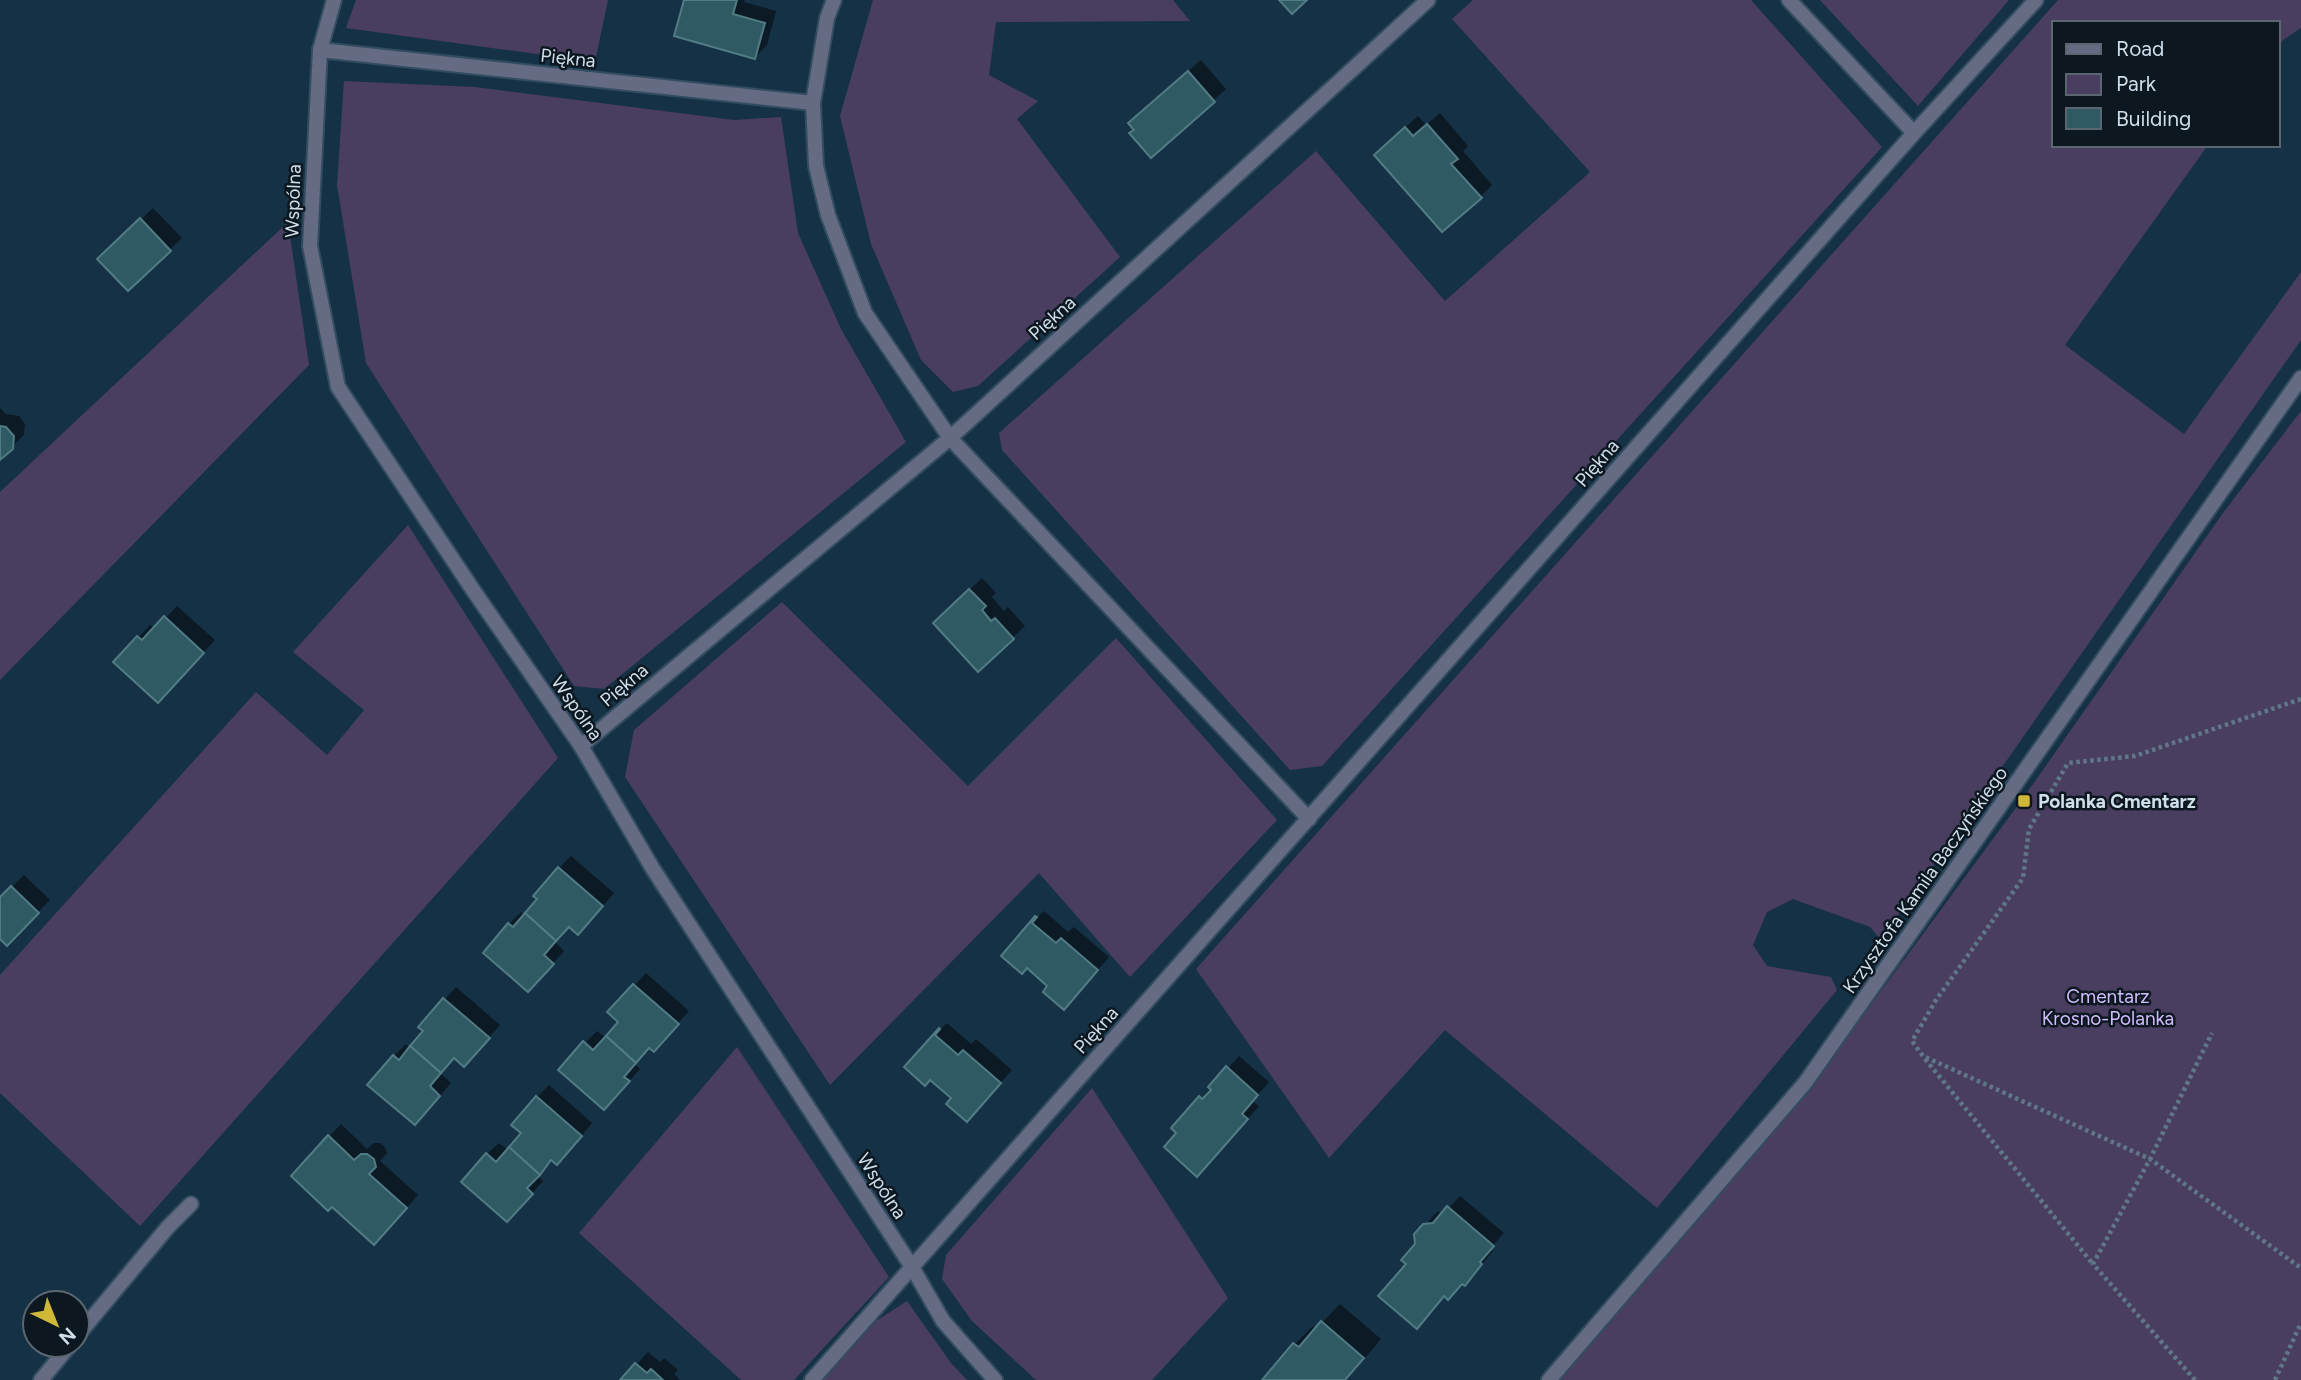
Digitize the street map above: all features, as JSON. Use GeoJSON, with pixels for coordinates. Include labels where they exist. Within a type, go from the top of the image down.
{"type":"FeatureCollection","features":[{"type":"Feature","properties":{"kind":"street","name":"Wspólna"},"geometry":{"type":"LineString","coordinates":[[334,0],[320,50],[310,246],[338,387],[581,746],[653,869],[912,1267],[943,1321],[995,1380]]}},
{"type":"Feature","properties":{"kind":"street"},"geometry":{"type":"LineString","coordinates":[[834,0],[827,18],[813,103],[816,166],[828,215],[865,313],[950,438],[1309,819]]}},
{"type":"Feature","properties":{"kind":"street","name":"Piękna"},"geometry":{"type":"LineString","coordinates":[[581,746],[950,438],[1428,0]]}},
{"type":"Feature","properties":{"kind":"street"},"geometry":{"type":"LineString","coordinates":[[1789,0],[1914,134]]}},
{"type":"Feature","properties":{"kind":"street","name":"Piękna"},"geometry":{"type":"LineString","coordinates":[[812,1380],[1914,134],[2036,0]]}},
{"type":"Feature","properties":{"kind":"street","name":"Piękna"},"geometry":{"type":"LineString","coordinates":[[320,50],[813,103]]}},
{"type":"Feature","properties":{"kind":"street","name":"Krzysztofa Kamila Baczyńskiego"},"geometry":{"type":"LineString","coordinates":[[1549,1380],[1805,1083],[2301,379]]}},
{"type":"Feature","properties":{"kind":"street"},"geometry":{"type":"LineString","coordinates":[[91,1319],[167,1227],[191,1204]]}},
{"type":"Feature","properties":{"kind":"street"},"geometry":{"type":"LineString","coordinates":[[41,1380],[58,1359]]}},
{"type":"Feature","properties":{"kind":"path"},"geometry":{"type":"LineString","coordinates":[[2194,1380],[2093,1264],[1912,1041],[1936,1000],[2022,878],[2029,829],[2068,763],[2135,756],[2301,699]]}},
{"type":"Feature","properties":{"kind":"path"},"geometry":{"type":"LineString","coordinates":[[2093,1264],[2150,1159],[2212,1033]]}},
{"type":"Feature","properties":{"kind":"path"},"geometry":{"type":"LineString","coordinates":[[1923,1056],[2150,1159],[2301,1268]]}},
{"type":"Feature","properties":{"kind":"path"},"geometry":{"type":"LineString","coordinates":[[2275,1380],[2301,1323]]}},
{"type":"Feature","properties":{"kind":"green space"},"geometry":{"type":"Polygon","coordinates":[[[356,0],[608,0],[595,62],[346,28],[356,0]]]}},
{"type":"Feature","properties":{"kind":"green space"},"geometry":{"type":"Polygon","coordinates":[[[873,0],[1173,0],[1190,21],[996,22],[989,75],[1038,101],[1017,119],[1120,257],[978,386],[953,392],[921,360],[871,244],[840,116],[873,0]]]}},
{"type":"Feature","properties":{"kind":"green space"},"geometry":{"type":"Polygon","coordinates":[[[1473,0],[1751,0],[1882,147],[1322,766],[1290,770],[1002,450],[999,433],[1316,151],[1445,301],[1590,172],[1452,19],[1473,0]]]}},
{"type":"Feature","properties":{"kind":"green space"},"geometry":{"type":"Polygon","coordinates":[[[1820,0],[2009,0],[1918,106],[1820,0]]]}},
{"type":"Feature","properties":{"kind":"green space"},"geometry":{"type":"Polygon","coordinates":[[[2058,0],[2301,0],[2301,28],[2280,44],[2280,21],[2052,21],[2052,147],[2207,147],[2065,345],[2184,434],[2301,272],[2301,340],[1881,940],[1870,927],[1793,899],[1767,912],[1753,945],[1767,966],[1831,977],[1837,990],[1657,1208],[1445,1030],[1329,1158],[1196,969],[2058,0]]]}},
{"type":"Feature","properties":{"kind":"green space"},"geometry":{"type":"Polygon","coordinates":[[[344,81],[475,87],[734,120],[781,117],[798,233],[841,329],[906,442],[604,689],[574,686],[366,363],[337,185],[344,81]]]}},
{"type":"Feature","properties":{"kind":"green space"},"geometry":{"type":"Polygon","coordinates":[[[288,222],[309,365],[0,680],[0,492],[288,222]]]}},
{"type":"Feature","properties":{"kind":"green space","name":"Cmentarz Krosno-Polanka"},"geometry":{"type":"Polygon","coordinates":[[[2301,411],[2301,1380],[1549,1380],[1805,1083],[1861,1005],[1867,1010],[2026,794],[2223,513],[2301,411]]]}},
{"type":"Feature","properties":{"kind":"green space"},"geometry":{"type":"Polygon","coordinates":[[[408,525],[558,758],[140,1226],[0,1093],[0,975],[256,692],[327,755],[364,710],[293,652],[408,525]]]}},
{"type":"Feature","properties":{"kind":"green space"},"geometry":{"type":"Polygon","coordinates":[[[782,602],[968,786],[1116,638],[1277,820],[1130,977],[1039,873],[830,1085],[625,777],[634,730],[782,602]]]}},
{"type":"Feature","properties":{"kind":"green space"},"geometry":{"type":"Polygon","coordinates":[[[737,1047],[889,1277],[794,1380],[741,1380],[579,1233],[737,1047]]]}},
{"type":"Feature","properties":{"kind":"green space"},"geometry":{"type":"Polygon","coordinates":[[[1092,1088],[1228,1298],[1152,1380],[1036,1380],[972,1321],[942,1279],[946,1255],[1092,1088]]]}},
{"type":"Feature","properties":{"kind":"green space"},"geometry":{"type":"Polygon","coordinates":[[[907,1301],[951,1363],[967,1380],[822,1380],[876,1321],[907,1301]]]}},
{"type":"Feature","properties":{"kind":"building"},"geometry":{"type":"Polygon","coordinates":[[[684,0],[737,0],[733,14],[765,23],[755,59],[674,36],[684,0]]]}},
{"type":"Feature","properties":{"kind":"building"},"geometry":{"type":"Polygon","coordinates":[[[1279,0],[1307,0],[1292,14],[1279,0]]]}},
{"type":"Feature","properties":{"kind":"building"},"geometry":{"type":"Polygon","coordinates":[[[1188,71],[1215,102],[1151,158],[1129,133],[1134,130],[1128,123],[1188,71]]]}},
{"type":"Feature","properties":{"kind":"building"},"geometry":{"type":"Polygon","coordinates":[[[1427,124],[1458,159],[1451,164],[1482,198],[1442,232],[1374,155],[1405,127],[1413,136],[1427,124]]]}},
{"type":"Feature","properties":{"kind":"building"},"geometry":{"type":"Polygon","coordinates":[[[140,218],[171,251],[128,291],[97,259],[140,218]]]}},
{"type":"Feature","properties":{"kind":"building"},"geometry":{"type":"Polygon","coordinates":[[[0,426],[6,427],[14,436],[13,449],[0,460],[0,426]]]}},
{"type":"Feature","properties":{"kind":"building"},"geometry":{"type":"Polygon","coordinates":[[[969,589],[986,606],[982,610],[991,621],[995,618],[1014,639],[978,672],[933,623],[969,589]]]}},
{"type":"Feature","properties":{"kind":"building"},"geometry":{"type":"Polygon","coordinates":[[[164,616],[204,653],[158,703],[113,662],[137,636],[142,640],[164,616]]]}},
{"type":"Feature","properties":{"kind":"building"},"geometry":{"type":"Polygon","coordinates":[[[558,867],[603,906],[578,935],[569,927],[556,941],[525,913],[537,899],[533,896],[558,867]]]}},
{"type":"Feature","properties":{"kind":"building"},"geometry":{"type":"Polygon","coordinates":[[[11,886],[39,913],[7,946],[0,939],[0,897],[11,886]]]}},
{"type":"Feature","properties":{"kind":"building"},"geometry":{"type":"Polygon","coordinates":[[[525,913],[556,941],[544,955],[554,964],[528,992],[483,953],[508,923],[513,927],[525,913]]]}},
{"type":"Feature","properties":{"kind":"building"},"geometry":{"type":"Polygon","coordinates":[[[1035,916],[1037,917],[1032,923],[1056,943],[1061,938],[1098,970],[1064,1010],[1043,992],[1047,986],[1027,968],[1022,974],[1001,956],[1035,916]]]}},
{"type":"Feature","properties":{"kind":"building"},"geometry":{"type":"Polygon","coordinates":[[[633,984],[679,1024],[654,1052],[649,1048],[636,1063],[606,1036],[618,1022],[607,1012],[633,984]]]}},
{"type":"Feature","properties":{"kind":"building"},"geometry":{"type":"Polygon","coordinates":[[[443,998],[490,1038],[464,1067],[454,1058],[441,1073],[410,1046],[423,1031],[418,1027],[443,998]]]}},
{"type":"Feature","properties":{"kind":"building"},"geometry":{"type":"Polygon","coordinates":[[[939,1028],[935,1035],[958,1055],[963,1050],[1001,1083],[967,1122],[946,1104],[951,1098],[930,1080],[925,1086],[904,1067],[939,1028]]]}},
{"type":"Feature","properties":{"kind":"building"},"geometry":{"type":"Polygon","coordinates":[[[606,1036],[636,1063],[624,1077],[630,1081],[604,1110],[558,1070],[583,1041],[593,1050],[606,1036]]]}},
{"type":"Feature","properties":{"kind":"building"},"geometry":{"type":"Polygon","coordinates":[[[410,1046],[441,1073],[430,1086],[440,1096],[415,1125],[367,1085],[393,1055],[399,1060],[410,1046]]]}},
{"type":"Feature","properties":{"kind":"building"},"geometry":{"type":"Polygon","coordinates":[[[1226,1066],[1258,1095],[1242,1114],[1248,1119],[1197,1177],[1164,1147],[1176,1133],[1171,1128],[1199,1096],[1202,1099],[1211,1090],[1208,1087],[1226,1066]]]}},
{"type":"Feature","properties":{"kind":"building"},"geometry":{"type":"Polygon","coordinates":[[[536,1096],[582,1136],[557,1165],[551,1160],[540,1175],[509,1147],[521,1133],[511,1125],[536,1096]]]}},
{"type":"Feature","properties":{"kind":"building"},"geometry":{"type":"Polygon","coordinates":[[[328,1135],[354,1160],[361,1154],[367,1154],[374,1159],[376,1167],[369,1174],[407,1208],[374,1245],[332,1207],[328,1211],[291,1176],[328,1135]]]}},
{"type":"Feature","properties":{"kind":"building"},"geometry":{"type":"Polygon","coordinates":[[[509,1147],[540,1175],[527,1188],[533,1194],[507,1222],[461,1182],[486,1153],[496,1162],[509,1147]]]}},
{"type":"Feature","properties":{"kind":"building"},"geometry":{"type":"Polygon","coordinates":[[[1447,1206],[1494,1246],[1465,1286],[1462,1284],[1448,1300],[1444,1296],[1417,1329],[1378,1296],[1406,1264],[1401,1260],[1415,1244],[1414,1234],[1423,1224],[1433,1223],[1447,1206]]]}},
{"type":"Feature","properties":{"kind":"building"},"geometry":{"type":"Polygon","coordinates":[[[1321,1321],[1364,1358],[1345,1380],[1262,1380],[1293,1343],[1299,1347],[1321,1321]]]}},
{"type":"Feature","properties":{"kind":"building"},"geometry":{"type":"Polygon","coordinates":[[[635,1363],[647,1373],[651,1369],[663,1380],[620,1380],[635,1363]]]}},
{"type":"Feature","properties":{"kind":"place","name":"Polanka Cmentarz"},"geometry":{"type":"Point","coordinates":[2024,801]}}]}
